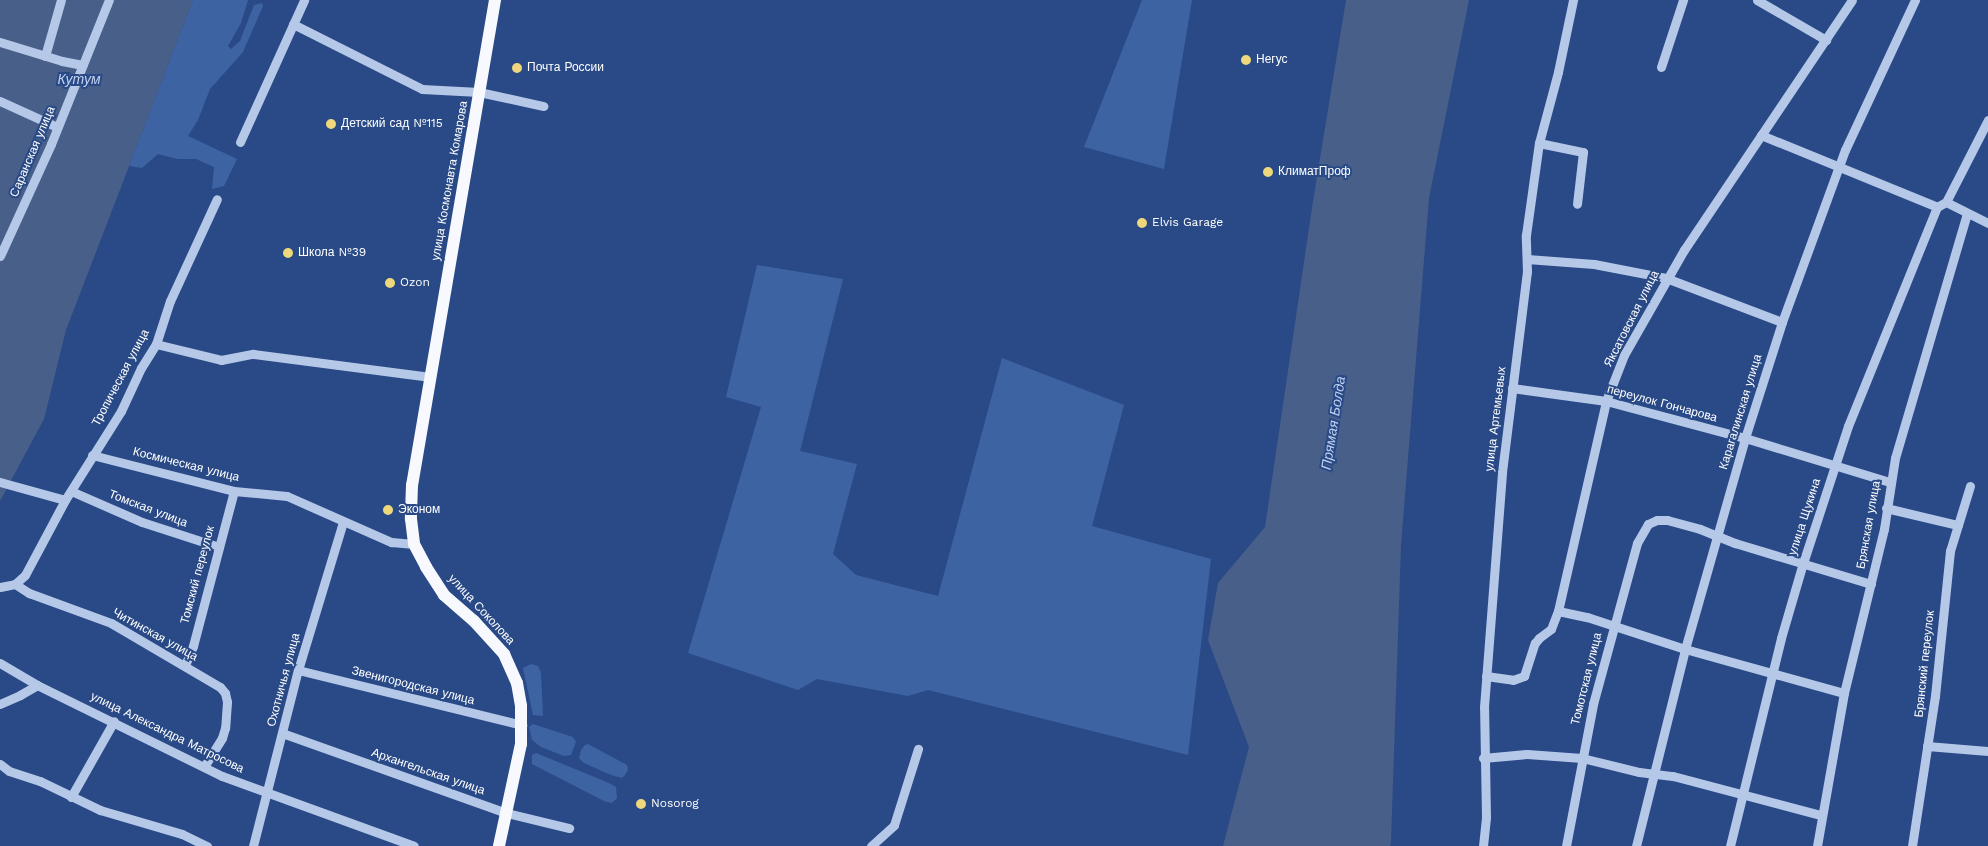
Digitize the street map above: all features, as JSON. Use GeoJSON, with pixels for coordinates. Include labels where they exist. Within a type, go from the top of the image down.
{"type":"FeatureCollection","features":[{"type":"Feature","properties":{"kind":"main road","name":"улица Космонавта Комарова"},"geometry":{"type":"LineString","coordinates":[[414,544],[411,519],[412,485],[495,0]]}},
{"type":"Feature","properties":{"kind":"main road","name":"улица Соколова"},"geometry":{"type":"LineString","coordinates":[[414,544],[426,568],[444,595],[474,621],[504,654],[516,683],[522,725],[507,813],[499,846]]}},
{"type":"Feature","properties":{"kind":"street"},"geometry":{"type":"LineString","coordinates":[[45,56],[61,0]]}},
{"type":"Feature","properties":{"kind":"street","name":"Саранская улица"},"geometry":{"type":"LineString","coordinates":[[0,256],[57,128],[109,0]]}},
{"type":"Feature","properties":{"kind":"street"},"geometry":{"type":"LineString","coordinates":[[240,142],[304,0]]}},
{"type":"Feature","properties":{"kind":"street","name":"улица Артемьевых"},"geometry":{"type":"LineString","coordinates":[[1483,846],[1486,817],[1483,758],[1486,676],[1502,472],[1527,259],[1526,235],[1539,143],[1558,72],[1573,0]]}},
{"type":"Feature","properties":{"kind":"street"},"geometry":{"type":"LineString","coordinates":[[1661,67],[1683,0]]}},
{"type":"Feature","properties":{"kind":"street"},"geometry":{"type":"LineString","coordinates":[[1757,0],[1826,40]]}},
{"type":"Feature","properties":{"kind":"street","name":"Яксатовская улица"},"geometry":{"type":"LineString","coordinates":[[1486,676],[1513,680],[1524,676],[1535,643],[1551,630],[1558,611],[1606,401],[1624,355],[1666,278],[1852,0]]}},
{"type":"Feature","properties":{"kind":"street","name":"Карагалинская улица"},"geometry":{"type":"LineString","coordinates":[[1636,846],[1685,649],[1744,438],[1782,322],[1838,167],[1915,0]]}},
{"type":"Feature","properties":{"kind":"street"},"geometry":{"type":"LineString","coordinates":[[293,24],[422,89],[479,92],[543,106]]}},
{"type":"Feature","properties":{"kind":"street"},"geometry":{"type":"LineString","coordinates":[[0,42],[83,65]]}},
{"type":"Feature","properties":{"kind":"street"},"geometry":{"type":"LineString","coordinates":[[0,101],[57,128]]}},
{"type":"Feature","properties":{"kind":"street"},"geometry":{"type":"LineString","coordinates":[[1761,134],[1936,207],[1946,202],[1988,120]]}},
{"type":"Feature","properties":{"kind":"street"},"geometry":{"type":"LineString","coordinates":[[1539,143],[1583,152],[1577,204]]}},
{"type":"Feature","properties":{"kind":"street","name":"Тропическая улица"},"geometry":{"type":"LineString","coordinates":[[15,584],[25,575],[65,500],[111,427],[141,368],[156,344],[170,301],[217,199]]}},
{"type":"Feature","properties":{"kind":"street"},"geometry":{"type":"LineString","coordinates":[[1946,202],[1988,223]]}},
{"type":"Feature","properties":{"kind":"street","name":"улица Щукина"},"geometry":{"type":"LineString","coordinates":[[1730,846],[1772,674],[1803,563],[1883,335],[1936,207]]}},
{"type":"Feature","properties":{"kind":"street","name":"Брянская улица"},"geometry":{"type":"LineString","coordinates":[[1817,846],[1844,693],[1884,529],[1895,458],[1967,213]]}},
{"type":"Feature","properties":{"kind":"street"},"geometry":{"type":"LineString","coordinates":[[1527,259],[1594,264],[1666,278],[1782,322]]}},
{"type":"Feature","properties":{"kind":"street"},"geometry":{"type":"LineString","coordinates":[[156,344],[221,360],[253,354],[431,377]]}},
{"type":"Feature","properties":{"kind":"street","name":"переулок Гончарова"},"geometry":{"type":"LineString","coordinates":[[1512,388],[1606,401],[1744,438],[1890,482]]}},
{"type":"Feature","properties":{"kind":"street","name":"Космическая улица"},"geometry":{"type":"LineString","coordinates":[[92,455],[234,491],[287,496],[390,542],[414,544]]}},
{"type":"Feature","properties":{"kind":"street"},"geometry":{"type":"LineString","coordinates":[[0,482],[65,500]]}},
{"type":"Feature","properties":{"kind":"street","name":"Брянский переулок"},"geometry":{"type":"LineString","coordinates":[[1912,846],[1935,696],[1950,551],[1970,486]]}},
{"type":"Feature","properties":{"kind":"street","name":"Томская улица"},"geometry":{"type":"LineString","coordinates":[[71,490],[142,522],[218,547]]}},
{"type":"Feature","properties":{"kind":"street","name":"Томский переулок"},"geometry":{"type":"LineString","coordinates":[[184,665],[193,646],[234,491]]}},
{"type":"Feature","properties":{"kind":"street"},"geometry":{"type":"LineString","coordinates":[[1886,508],[1958,525]]}},
{"type":"Feature","properties":{"kind":"street","name":"Томотская улица"},"geometry":{"type":"LineString","coordinates":[[1566,846],[1582,758],[1614,625],[1637,543],[1648,524],[1657,520],[1667,520],[1717,536]]}},
{"type":"Feature","properties":{"kind":"street","name":"Охотничья улица"},"geometry":{"type":"LineString","coordinates":[[254,846],[298,670],[343,522]]}},
{"type":"Feature","properties":{"kind":"street"},"geometry":{"type":"LineString","coordinates":[[1717,536],[1871,584]]}},
{"type":"Feature","properties":{"kind":"street"},"geometry":{"type":"LineString","coordinates":[[0,587],[15,584]]}},
{"type":"Feature","properties":{"kind":"street","name":"Читинская улица"},"geometry":{"type":"LineString","coordinates":[[15,584],[29,593],[111,623],[220,687],[224,692],[227,702],[222,738],[204,767]]}},
{"type":"Feature","properties":{"kind":"street"},"geometry":{"type":"LineString","coordinates":[[1558,611],[1587,616],[1685,649],[1844,693]]}},
{"type":"Feature","properties":{"kind":"street","name":"улица Александра Матросова"},"geometry":{"type":"LineString","coordinates":[[0,663],[36,685],[114,721],[204,767],[414,846]]}},
{"type":"Feature","properties":{"kind":"street","name":"Звенигородская улица"},"geometry":{"type":"LineString","coordinates":[[298,670],[522,725]]}},
{"type":"Feature","properties":{"kind":"street"},"geometry":{"type":"LineString","coordinates":[[0,704],[36,685]]}},
{"type":"Feature","properties":{"kind":"street"},"geometry":{"type":"LineString","coordinates":[[71,797],[114,721]]}},
{"type":"Feature","properties":{"kind":"street","name":"Архангельская улица"},"geometry":{"type":"LineString","coordinates":[[282,734],[507,813],[568,828]]}},
{"type":"Feature","properties":{"kind":"street"},"geometry":{"type":"LineString","coordinates":[[1927,746],[1988,751]]}},
{"type":"Feature","properties":{"kind":"street"},"geometry":{"type":"LineString","coordinates":[[871,846],[894,825],[918,749]]}},
{"type":"Feature","properties":{"kind":"street"},"geometry":{"type":"LineString","coordinates":[[1483,758],[1527,754],[1582,758],[1639,772],[1654,773],[1743,793],[1821,815]]}},
{"type":"Feature","properties":{"kind":"street"},"geometry":{"type":"LineString","coordinates":[[0,764],[9,771],[40,781],[108,813],[182,834],[207,846]]}},
{"type":"Feature","properties":{"kind":"shaded area"},"geometry":{"type":"Polygon","coordinates":[[[193,0],[248,0],[241,23],[228,46],[231,49],[240,41],[254,5],[262,3],[263,6],[243,52],[210,89],[198,120],[188,136],[237,159],[224,186],[212,189],[214,167],[196,159],[177,159],[158,154],[142,168],[129,166],[193,0]]]}},
{"type":"Feature","properties":{"kind":"shaded area"},"geometry":{"type":"Polygon","coordinates":[[[1142,0],[1192,0],[1164,169],[1084,147],[1142,0]]]}},
{"type":"Feature","properties":{"kind":"shaded area"},"geometry":{"type":"Polygon","coordinates":[[[757,265],[843,279],[800,451],[857,464],[833,554],[856,575],[938,596],[1002,358],[1124,405],[1092,526],[1211,559],[1188,755],[928,690],[908,696],[817,679],[798,690],[688,653],[761,407],[726,397],[757,265]]]}},
{"type":"Feature","properties":{"kind":"shaded area"},"geometry":{"type":"Polygon","coordinates":[[[531,664],[538,666],[541,673],[543,716],[533,715],[523,668],[531,664]]]}},
{"type":"Feature","properties":{"kind":"shaded area"},"geometry":{"type":"Polygon","coordinates":[[[533,724],[573,737],[576,742],[571,755],[564,756],[541,747],[532,740],[529,727],[533,724]]]}},
{"type":"Feature","properties":{"kind":"shaded area"},"geometry":{"type":"Polygon","coordinates":[[[588,744],[627,765],[628,770],[625,775],[622,778],[611,775],[584,763],[579,758],[581,750],[588,744]]]}},
{"type":"Feature","properties":{"kind":"shaded area"},"geometry":{"type":"Polygon","coordinates":[[[536,753],[609,783],[616,787],[617,798],[612,803],[604,801],[532,764],[532,755],[536,753]]]}},
{"type":"Feature","properties":{"kind":"water","name":"Кутум"},"geometry":{"type":"Polygon","coordinates":[[[0,0],[193,0],[66,330],[44,419],[0,501],[0,0]]]}},
{"type":"Feature","properties":{"kind":"water","name":"Прямая Болда"},"geometry":{"type":"Polygon","coordinates":[[[1346,0],[1469,0],[1429,198],[1401,545],[1391,841],[1390,846],[1223,846],[1249,747],[1208,640],[1218,583],[1265,527],[1313,201],[1346,0]]]}},
{"type":"Feature","properties":{"kind":"place","name":"Негус"},"geometry":{"type":"Point","coordinates":[1246,60]}},
{"type":"Feature","properties":{"kind":"place","name":"Почта России"},"geometry":{"type":"Point","coordinates":[517,68]}},
{"type":"Feature","properties":{"kind":"place","name":"Детский сад №115"},"geometry":{"type":"Point","coordinates":[331,124]}},
{"type":"Feature","properties":{"kind":"place","name":"КлиматПроф"},"geometry":{"type":"Point","coordinates":[1268,172]}},
{"type":"Feature","properties":{"kind":"place","name":"Elvis Garage"},"geometry":{"type":"Point","coordinates":[1142,223]}},
{"type":"Feature","properties":{"kind":"place","name":"Школа №39"},"geometry":{"type":"Point","coordinates":[288,253]}},
{"type":"Feature","properties":{"kind":"place","name":"Ozon"},"geometry":{"type":"Point","coordinates":[390,283]}},
{"type":"Feature","properties":{"kind":"place","name":"Эконом"},"geometry":{"type":"Point","coordinates":[388,510]}},
{"type":"Feature","properties":{"kind":"place","name":"Nosorog"},"geometry":{"type":"Point","coordinates":[641,804]}}]}
